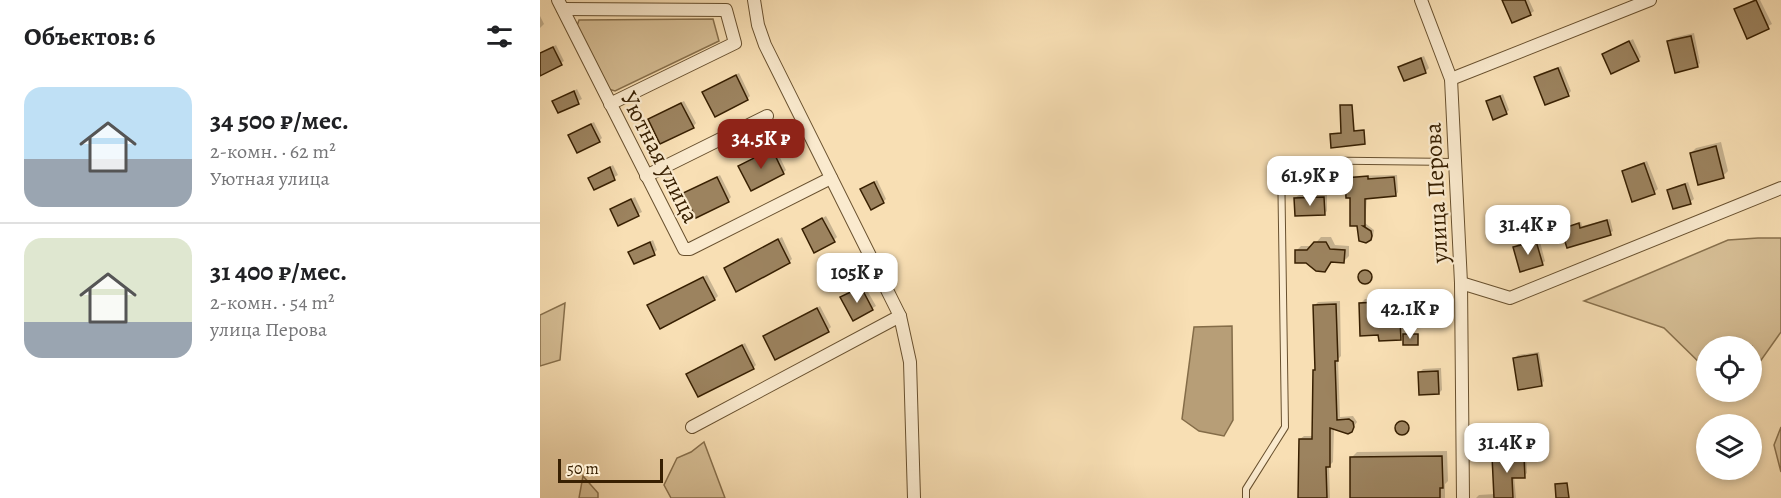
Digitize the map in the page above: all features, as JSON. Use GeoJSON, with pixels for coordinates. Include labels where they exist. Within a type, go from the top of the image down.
{"type":"FeatureCollection","features":[{"type":"Feature","properties":{"kind":"street"},"geometry":{"type":"LineString","coordinates":[[754,0],[758,25],[765,45],[900,316],[910,362],[914,498]]}},
{"type":"Feature","properties":{"kind":"street","name":"улица Перова"},"geometry":{"type":"LineString","coordinates":[[1421,0],[1451,79],[1461,284],[1463,498]]}},
{"type":"Feature","properties":{"kind":"street"},"geometry":{"type":"LineString","coordinates":[[1451,79],[1650,0]]}},
{"type":"Feature","properties":{"kind":"street"},"geometry":{"type":"LineString","coordinates":[[560,5],[726,10],[735,43],[610,104]]}},
{"type":"Feature","properties":{"kind":"street","name":"Уютная улица"},"geometry":{"type":"LineString","coordinates":[[560,5],[681,246],[687,250],[831,178]]}},
{"type":"Feature","properties":{"kind":"street"},"geometry":{"type":"LineString","coordinates":[[646,176],[767,116]]}},
{"type":"Feature","properties":{"kind":"street"},"geometry":{"type":"LineString","coordinates":[[1461,284],[1510,298],[1781,188]]}},
{"type":"Feature","properties":{"kind":"street"},"geometry":{"type":"LineString","coordinates":[[692,427],[900,316]]}},
{"type":"Feature","properties":{"kind":"lane"},"geometry":{"type":"LineString","coordinates":[[1246,498],[1246,489],[1285,427],[1281,160],[1455,162]]}},
{"type":"Feature","properties":{"kind":"shaded area"},"geometry":{"type":"Polygon","coordinates":[[[713,19],[719,41],[615,91],[605,88],[577,26],[579,20],[713,19]]]}},
{"type":"Feature","properties":{"kind":"shaded area"},"geometry":{"type":"Polygon","coordinates":[[[1781,238],[1781,332],[1762,359],[1762,336],[1696,336],[1696,359],[1664,328],[1584,301],[1728,240],[1781,238]]]}},
{"type":"Feature","properties":{"kind":"shaded area"},"geometry":{"type":"Polygon","coordinates":[[[565,303],[560,360],[540,366],[540,315],[565,303]]]}},
{"type":"Feature","properties":{"kind":"shaded area"},"geometry":{"type":"Polygon","coordinates":[[[1232,326],[1233,420],[1224,436],[1199,431],[1182,419],[1194,327],[1232,326]]]}},
{"type":"Feature","properties":{"kind":"shaded area"},"geometry":{"type":"Polygon","coordinates":[[[1781,427],[1781,472],[1774,445],[1781,427]]]}},
{"type":"Feature","properties":{"kind":"shaded area"},"geometry":{"type":"Polygon","coordinates":[[[704,442],[725,498],[671,498],[664,485],[677,458],[691,452],[704,442]]]}},
{"type":"Feature","properties":{"kind":"shaded area"},"geometry":{"type":"Polygon","coordinates":[[[583,476],[598,493],[598,498],[579,498],[583,476]]]}},
{"type":"Feature","properties":{"kind":"building"},"geometry":{"type":"Polygon","coordinates":[[[1502,0],[1525,0],[1531,15],[1512,23],[1502,0]]]}},
{"type":"Feature","properties":{"kind":"building"},"geometry":{"type":"Polygon","coordinates":[[[1756,0],[1769,29],[1747,39],[1734,9],[1756,0]]]}},
{"type":"Feature","properties":{"kind":"building"},"geometry":{"type":"Polygon","coordinates":[[[1691,36],[1698,67],[1675,73],[1667,41],[1691,36]]]}},
{"type":"Feature","properties":{"kind":"building"},"geometry":{"type":"Polygon","coordinates":[[[1629,41],[1639,61],[1611,74],[1602,54],[1629,41]]]}},
{"type":"Feature","properties":{"kind":"building"},"geometry":{"type":"Polygon","coordinates":[[[553,47],[562,65],[540,76],[540,53],[553,47]]]}},
{"type":"Feature","properties":{"kind":"building"},"geometry":{"type":"Polygon","coordinates":[[[1421,58],[1426,73],[1404,81],[1398,67],[1421,58]]]}},
{"type":"Feature","properties":{"kind":"building"},"geometry":{"type":"Polygon","coordinates":[[[1558,68],[1569,96],[1545,105],[1534,77],[1558,68]]]}},
{"type":"Feature","properties":{"kind":"building"},"geometry":{"type":"Polygon","coordinates":[[[736,75],[748,100],[715,117],[702,92],[736,75]]]}},
{"type":"Feature","properties":{"kind":"building"},"geometry":{"type":"Polygon","coordinates":[[[574,91],[579,104],[558,113],[552,101],[574,91]]]}},
{"type":"Feature","properties":{"kind":"building"},"geometry":{"type":"Polygon","coordinates":[[[1500,96],[1507,114],[1493,120],[1486,101],[1500,96]]]}},
{"type":"Feature","properties":{"kind":"building"},"geometry":{"type":"Polygon","coordinates":[[[681,103],[694,128],[660,144],[648,119],[681,103]]]}},
{"type":"Feature","properties":{"kind":"building"},"geometry":{"type":"Polygon","coordinates":[[[1340,105],[1352,105],[1354,131],[1364,130],[1365,144],[1331,148],[1330,134],[1341,133],[1340,105]]]}},
{"type":"Feature","properties":{"kind":"building"},"geometry":{"type":"Polygon","coordinates":[[[591,124],[600,142],[577,153],[568,135],[591,124]]]}},
{"type":"Feature","properties":{"kind":"building"},"geometry":{"type":"Polygon","coordinates":[[[1716,146],[1724,178],[1698,185],[1690,153],[1716,146]]]}},
{"type":"Feature","properties":{"kind":"building"},"geometry":{"type":"Polygon","coordinates":[[[772,149],[784,174],[751,191],[738,166],[772,149]]]}},
{"type":"Feature","properties":{"kind":"building"},"geometry":{"type":"Polygon","coordinates":[[[1644,163],[1655,194],[1632,202],[1622,171],[1644,163]]]}},
{"type":"Feature","properties":{"kind":"building"},"geometry":{"type":"Polygon","coordinates":[[[610,167],[615,180],[594,190],[588,178],[610,167]]]}},
{"type":"Feature","properties":{"kind":"building"},"geometry":{"type":"Polygon","coordinates":[[[1368,176],[1368,179],[1394,177],[1396,196],[1365,199],[1365,226],[1363,226],[1371,231],[1372,236],[1371,240],[1366,243],[1359,241],[1357,226],[1350,226],[1350,198],[1346,198],[1345,178],[1368,176]]]}},
{"type":"Feature","properties":{"kind":"building"},"geometry":{"type":"Polygon","coordinates":[[[717,177],[729,202],[696,218],[683,193],[717,177]]]}},
{"type":"Feature","properties":{"kind":"building"},"geometry":{"type":"Polygon","coordinates":[[[874,182],[884,203],[871,210],[860,189],[874,182]]]}},
{"type":"Feature","properties":{"kind":"building"},"geometry":{"type":"Polygon","coordinates":[[[1685,184],[1691,204],[1673,209],[1667,190],[1685,184]]]}},
{"type":"Feature","properties":{"kind":"building"},"geometry":{"type":"Polygon","coordinates":[[[1324,197],[1325,215],[1295,216],[1294,198],[1324,197]]]}},
{"type":"Feature","properties":{"kind":"building"},"geometry":{"type":"Polygon","coordinates":[[[631,199],[639,216],[618,226],[610,209],[631,199]]]}},
{"type":"Feature","properties":{"kind":"building"},"geometry":{"type":"Polygon","coordinates":[[[822,218],[835,242],[814,253],[802,229],[822,218]]]}},
{"type":"Feature","properties":{"kind":"building"},"geometry":{"type":"Polygon","coordinates":[[[1607,220],[1611,235],[1567,248],[1561,229],[1579,223],[1580,228],[1607,220]]]}},
{"type":"Feature","properties":{"kind":"building"},"geometry":{"type":"Polygon","coordinates":[[[778,239],[790,263],[736,292],[724,268],[778,239]]]}},
{"type":"Feature","properties":{"kind":"building"},"geometry":{"type":"Polygon","coordinates":[[[1536,241],[1543,265],[1520,272],[1513,247],[1536,241]]]}},
{"type":"Feature","properties":{"kind":"building"},"geometry":{"type":"Polygon","coordinates":[[[650,242],[655,255],[634,264],[628,252],[650,242]]]}},
{"type":"Feature","properties":{"kind":"building"},"geometry":{"type":"Polygon","coordinates":[[[1314,242],[1326,242],[1330,249],[1345,250],[1344,263],[1331,262],[1325,272],[1316,271],[1306,263],[1295,263],[1295,250],[1307,250],[1314,242]]]}},
{"type":"Feature","properties":{"kind":"building"},"geometry":{"type":"Polygon","coordinates":[[[1365,270],[1370,272],[1372,277],[1370,282],[1365,284],[1360,282],[1358,277],[1360,272],[1365,270]]]}},
{"type":"Feature","properties":{"kind":"building"},"geometry":{"type":"Polygon","coordinates":[[[703,277],[715,300],[660,329],[647,305],[703,277]]]}},
{"type":"Feature","properties":{"kind":"building"},"geometry":{"type":"Polygon","coordinates":[[[861,287],[873,310],[853,321],[840,297],[861,287]]]}},
{"type":"Feature","properties":{"kind":"building"},"geometry":{"type":"Polygon","coordinates":[[[1408,290],[1423,290],[1423,301],[1408,301],[1408,290]]]}},
{"type":"Feature","properties":{"kind":"building"},"geometry":{"type":"Polygon","coordinates":[[[1399,301],[1401,340],[1379,341],[1378,335],[1360,336],[1359,303],[1399,301]]]}},
{"type":"Feature","properties":{"kind":"building"},"geometry":{"type":"Polygon","coordinates":[[[1336,304],[1337,420],[1349,419],[1353,422],[1354,427],[1348,434],[1330,428],[1330,467],[1326,467],[1327,498],[1298,498],[1299,439],[1312,439],[1313,370],[1315,370],[1313,305],[1336,304]]]}},
{"type":"Feature","properties":{"kind":"building"},"geometry":{"type":"Polygon","coordinates":[[[817,308],[829,332],[775,360],[763,336],[817,308]]]}},
{"type":"Feature","properties":{"kind":"building"},"geometry":{"type":"Polygon","coordinates":[[[1403,334],[1418,334],[1418,345],[1403,345],[1403,334]]]}},
{"type":"Feature","properties":{"kind":"building"},"geometry":{"type":"Polygon","coordinates":[[[742,345],[754,369],[698,397],[686,374],[742,345]]]}},
{"type":"Feature","properties":{"kind":"building"},"geometry":{"type":"Polygon","coordinates":[[[1537,354],[1542,386],[1518,390],[1513,358],[1537,354]]]}},
{"type":"Feature","properties":{"kind":"building"},"geometry":{"type":"Polygon","coordinates":[[[1438,371],[1439,394],[1419,395],[1418,372],[1438,371]]]}},
{"type":"Feature","properties":{"kind":"building"},"geometry":{"type":"Polygon","coordinates":[[[1399,421],[1405,421],[1409,428],[1405,435],[1399,435],[1395,431],[1395,425],[1399,421]]]}},
{"type":"Feature","properties":{"kind":"building"},"geometry":{"type":"Polygon","coordinates":[[[1442,456],[1443,488],[1440,488],[1440,498],[1350,498],[1350,457],[1442,456]]]}},
{"type":"Feature","properties":{"kind":"building"},"geometry":{"type":"Polygon","coordinates":[[[1492,456],[1524,456],[1525,478],[1512,478],[1513,498],[1494,498],[1492,456]]]}},
{"type":"Feature","properties":{"kind":"building"},"geometry":{"type":"Polygon","coordinates":[[[1567,483],[1569,498],[1556,498],[1555,484],[1567,483]]]}}]}
